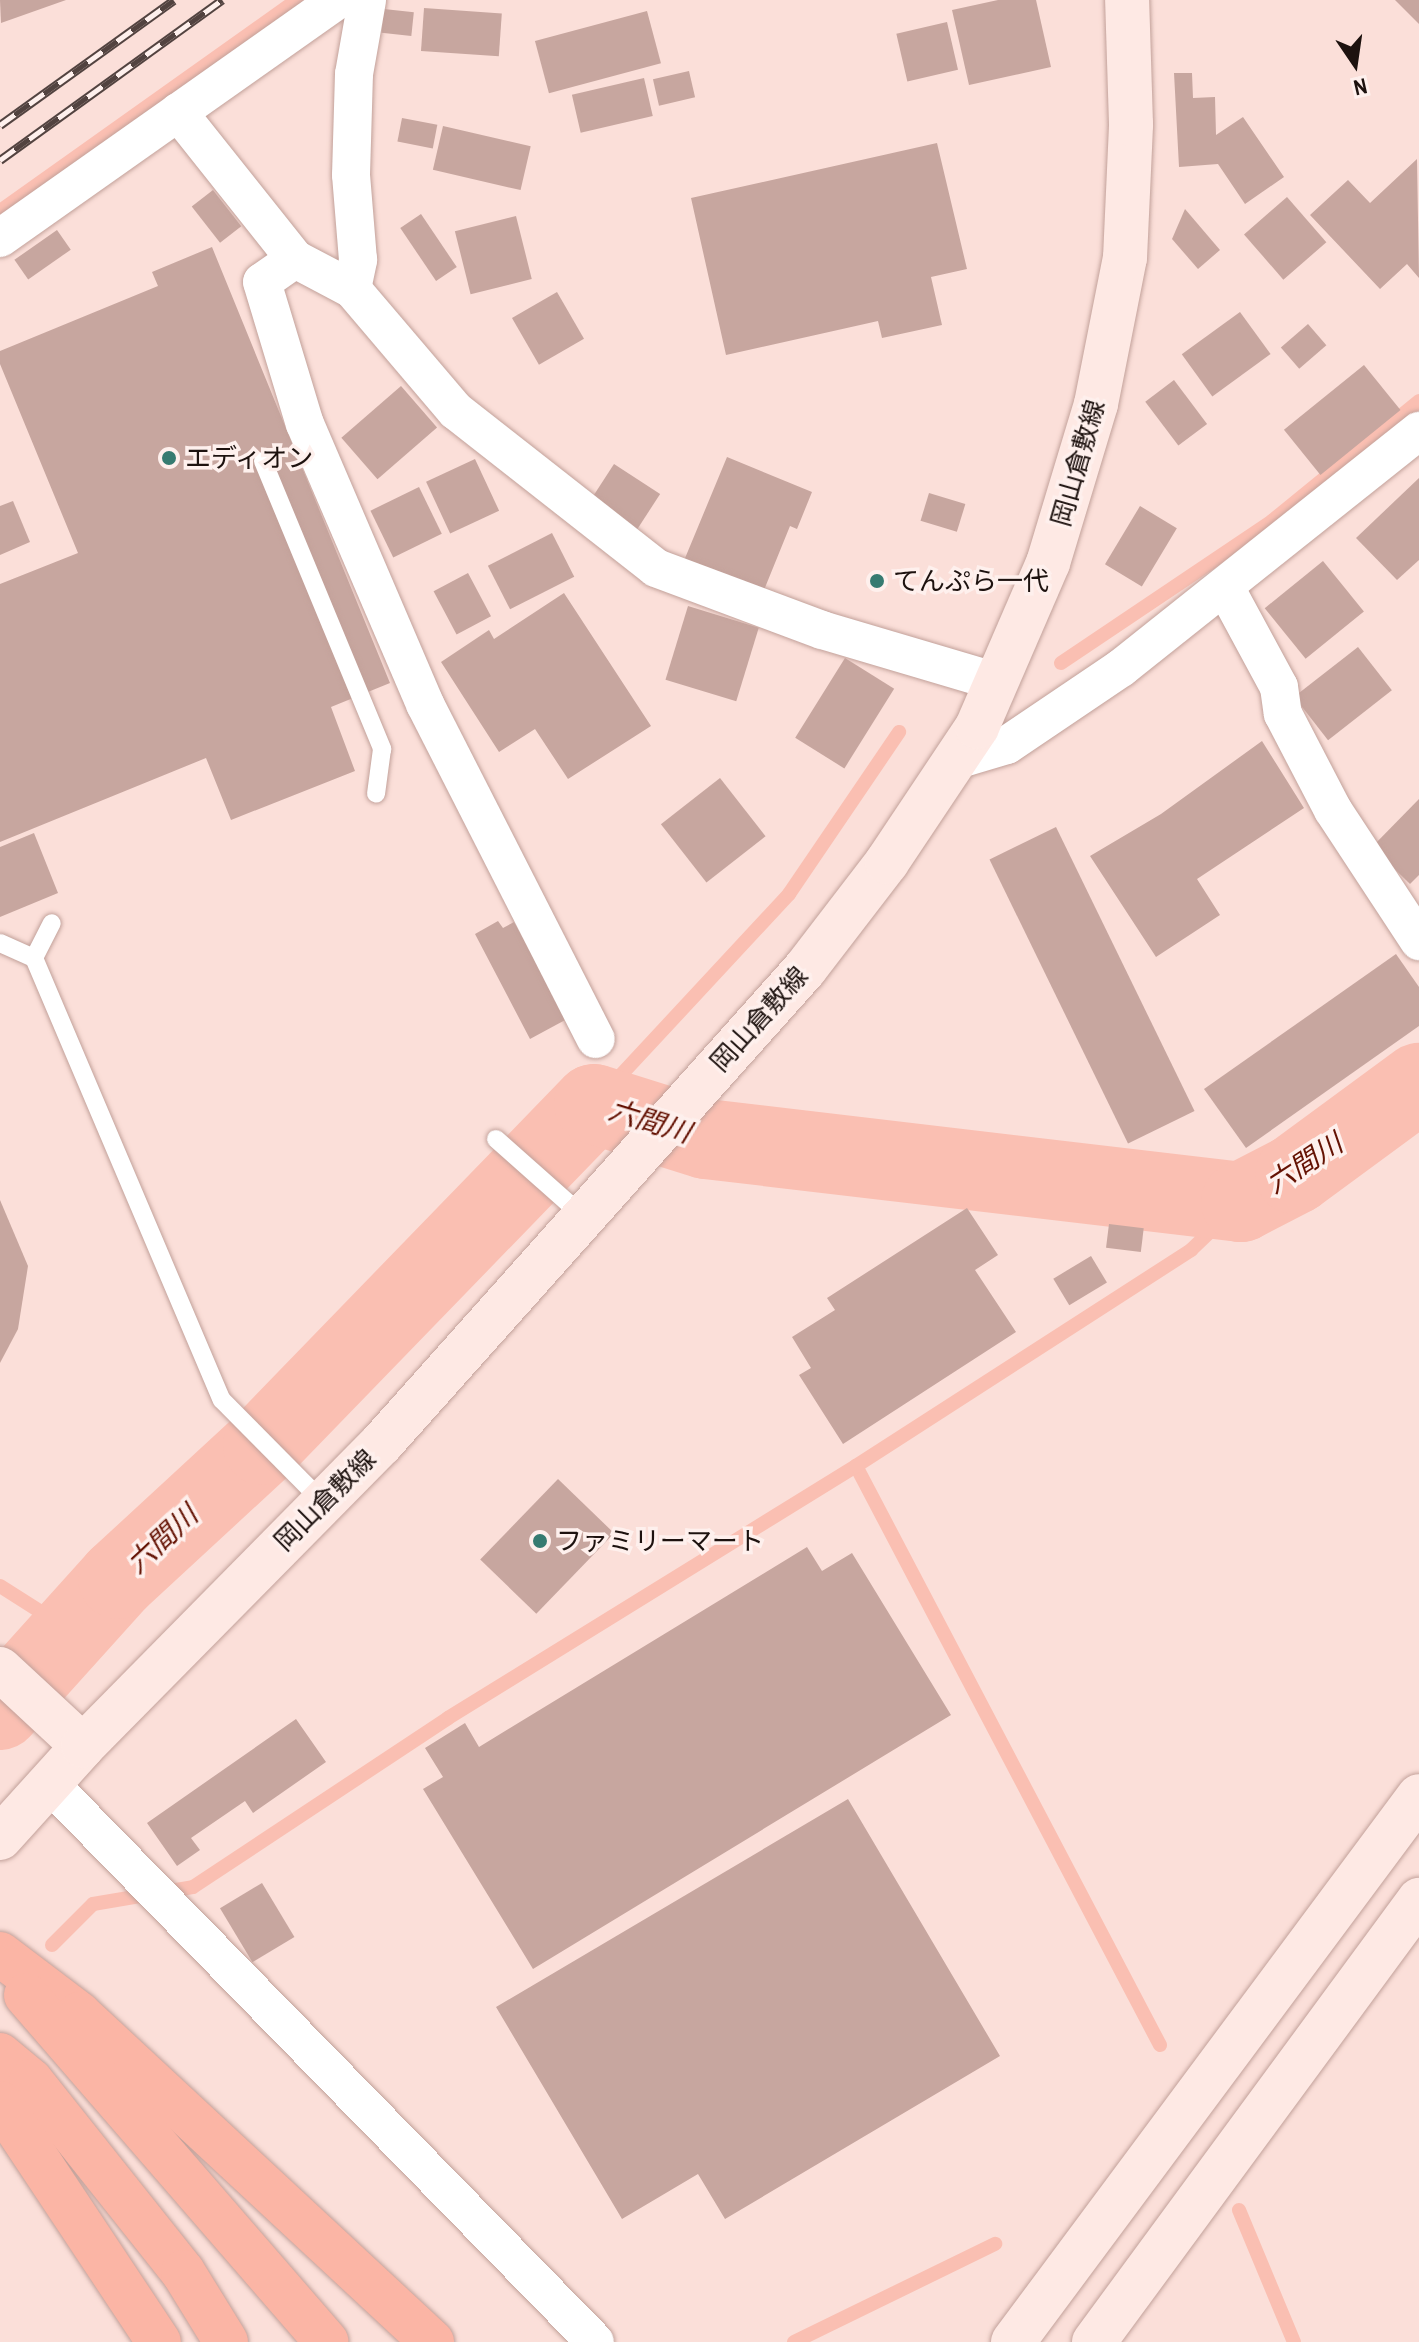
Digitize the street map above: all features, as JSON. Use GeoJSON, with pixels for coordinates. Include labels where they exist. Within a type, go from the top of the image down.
{"type":"FeatureCollection","features":[{"type":"Feature","properties":{"kind":"highway"},"geometry":{"type":"LineString","coordinates":[[0,1954],[79,2014],[432,2342]]}},
{"type":"Feature","properties":{"kind":"highway"},"geometry":{"type":"LineString","coordinates":[[0,1961],[327,2342]]}},
{"type":"Feature","properties":{"kind":"highway"},"geometry":{"type":"LineString","coordinates":[[0,2055],[31,2081],[183,2272],[226,2342]]}},
{"type":"Feature","properties":{"kind":"highway"},"geometry":{"type":"LineString","coordinates":[[0,2103],[159,2342]]}},
{"type":"Feature","properties":{"kind":"main road","name":"岡山倉敷線"},"geometry":{"type":"LineString","coordinates":[[0,1838],[49,1783],[72,1735],[309,1488],[572,1206],[637,1158],[805,969],[887,862],[977,727],[1048,563],[1096,404],[1125,258],[1131,124],[1127,0]]}},
{"type":"Feature","properties":{"kind":"main road"},"geometry":{"type":"LineString","coordinates":[[0,1669],[72,1735]]}},
{"type":"Feature","properties":{"kind":"main road"},"geometry":{"type":"LineString","coordinates":[[1013,2342],[1419,1796]]}},
{"type":"Feature","properties":{"kind":"main road"},"geometry":{"type":"LineString","coordinates":[[1094,2342],[1419,1900]]}},
{"type":"Feature","properties":{"kind":"street"},"geometry":{"type":"LineString","coordinates":[[0,238],[337,0]]}},
{"type":"Feature","properties":{"kind":"street"},"geometry":{"type":"LineString","coordinates":[[352,289],[358,260],[351,175],[354,74],[367,0]]}},
{"type":"Feature","properties":{"kind":"street"},"geometry":{"type":"LineString","coordinates":[[178,112],[295,259],[352,289],[456,411],[656,568],[822,630],[997,682]]}},
{"type":"Feature","properties":{"kind":"street"},"geometry":{"type":"LineString","coordinates":[[295,259],[262,282],[305,424],[425,704],[596,1039]]}},
{"type":"Feature","properties":{"kind":"street"},"geometry":{"type":"LineString","coordinates":[[953,761],[1007,745],[1226,589],[1419,431]]}},
{"type":"Feature","properties":{"kind":"street"},"geometry":{"type":"LineString","coordinates":[[1226,589],[1279,687],[1283,714],[1333,810],[1419,941]]}},
{"type":"Feature","properties":{"kind":"street"},"geometry":{"type":"LineString","coordinates":[[49,1783],[173,1914],[595,2342]]}},
{"type":"Feature","properties":{"kind":"lane"},"geometry":{"type":"LineString","coordinates":[[263,461],[382,749],[376,794]]}},
{"type":"Feature","properties":{"kind":"lane"},"geometry":{"type":"LineString","coordinates":[[34,958],[52,923]]}},
{"type":"Feature","properties":{"kind":"lane"},"geometry":{"type":"LineString","coordinates":[[0,943],[34,958],[222,1400],[309,1488]]}},
{"type":"Feature","properties":{"kind":"lane"},"geometry":{"type":"LineString","coordinates":[[496,1139],[572,1206]]}},
{"type":"Feature","properties":{"kind":"building"},"geometry":{"type":"Polygon","coordinates":[[[0,0],[66,0],[1,23],[0,0]]]}},
{"type":"Feature","properties":{"kind":"building"},"geometry":{"type":"Polygon","coordinates":[[[998,0],[1036,0],[1051,67],[969,85],[952,10],[998,0]]]}},
{"type":"Feature","properties":{"kind":"building"},"geometry":{"type":"Polygon","coordinates":[[[1395,0],[1419,0],[1419,24],[1395,0]]]}},
{"type":"Feature","properties":{"kind":"building"},"geometry":{"type":"Polygon","coordinates":[[[424,8],[502,13],[499,56],[421,51],[424,8]]]}},
{"type":"Feature","properties":{"kind":"building"},"geometry":{"type":"Polygon","coordinates":[[[384,9],[414,12],[411,36],[381,33],[384,9]]]}},
{"type":"Feature","properties":{"kind":"building"},"geometry":{"type":"Polygon","coordinates":[[[647,11],[661,63],[549,93],[535,41],[647,11]]]}},
{"type":"Feature","properties":{"kind":"building"},"geometry":{"type":"Polygon","coordinates":[[[947,22],[958,70],[907,81],[896,34],[947,22]]]}},
{"type":"Feature","properties":{"kind":"building"},"geometry":{"type":"Polygon","coordinates":[[[689,71],[695,97],[659,106],[653,79],[689,71]]]}},
{"type":"Feature","properties":{"kind":"building"},"geometry":{"type":"Polygon","coordinates":[[[1174,73],[1192,73],[1193,98],[1215,97],[1216,135],[1243,117],[1284,177],[1245,204],[1218,164],[1179,167],[1174,73]]]}},
{"type":"Feature","properties":{"kind":"building"},"geometry":{"type":"Polygon","coordinates":[[[644,78],[653,116],[581,133],[572,95],[644,78]]]}},
{"type":"Feature","properties":{"kind":"building"},"geometry":{"type":"Polygon","coordinates":[[[402,118],[437,125],[433,148],[397,142],[402,118]]]}},
{"type":"Feature","properties":{"kind":"building"},"geometry":{"type":"Polygon","coordinates":[[[443,126],[531,146],[521,190],[433,170],[443,126]]]}},
{"type":"Feature","properties":{"kind":"building"},"geometry":{"type":"Polygon","coordinates":[[[937,143],[967,269],[931,277],[942,325],[882,338],[878,321],[726,355],[691,198],[937,143]]]}},
{"type":"Feature","properties":{"kind":"building"},"geometry":{"type":"Polygon","coordinates":[[[1417,159],[1419,278],[1407,264],[1380,289],[1310,215],[1348,180],[1370,203],[1417,159]]]}},
{"type":"Feature","properties":{"kind":"building"},"geometry":{"type":"Polygon","coordinates":[[[213,190],[241,226],[220,243],[192,207],[213,190]]]}},
{"type":"Feature","properties":{"kind":"building"},"geometry":{"type":"Polygon","coordinates":[[[1287,197],[1326,242],[1283,280],[1244,234],[1287,197]]]}},
{"type":"Feature","properties":{"kind":"building"},"geometry":{"type":"Polygon","coordinates":[[[1185,209],[1220,250],[1198,269],[1172,239],[1185,209]]]}},
{"type":"Feature","properties":{"kind":"building"},"geometry":{"type":"Polygon","coordinates":[[[421,214],[457,267],[436,281],[400,228],[421,214]]]}},
{"type":"Feature","properties":{"kind":"building"},"geometry":{"type":"Polygon","coordinates":[[[516,216],[532,279],[471,294],[455,231],[516,216]]]}},
{"type":"Feature","properties":{"kind":"building"},"geometry":{"type":"Polygon","coordinates":[[[57,230],[71,250],[28,279],[14,260],[57,230]]]}},
{"type":"Feature","properties":{"kind":"building","name":"エディオン"},"geometry":{"type":"Polygon","coordinates":[[[212,247],[390,683],[331,707],[355,771],[231,820],[206,758],[0,842],[0,584],[78,553],[0,364],[0,351],[158,286],[152,272],[212,247]]]}},
{"type":"Feature","properties":{"kind":"building"},"geometry":{"type":"Polygon","coordinates":[[[557,292],[584,339],[539,365],[512,318],[557,292]]]}},
{"type":"Feature","properties":{"kind":"building"},"geometry":{"type":"Polygon","coordinates":[[[1240,312],[1271,354],[1212,396],[1182,354],[1240,312]]]}},
{"type":"Feature","properties":{"kind":"building"},"geometry":{"type":"Polygon","coordinates":[[[1308,324],[1326,345],[1299,369],[1281,348],[1308,324]]]}},
{"type":"Feature","properties":{"kind":"building"},"geometry":{"type":"Polygon","coordinates":[[[1364,365],[1401,410],[1320,475],[1284,430],[1364,365]]]}},
{"type":"Feature","properties":{"kind":"building"},"geometry":{"type":"Polygon","coordinates":[[[1174,380],[1207,424],[1178,446],[1145,402],[1174,380]]]}},
{"type":"Feature","properties":{"kind":"building"},"geometry":{"type":"Polygon","coordinates":[[[401,386],[437,428],[377,479],[341,438],[401,386]]]}},
{"type":"Feature","properties":{"kind":"building"},"geometry":{"type":"Polygon","coordinates":[[[727,457],[812,492],[797,529],[790,526],[762,595],[683,563],[727,457]]]}},
{"type":"Feature","properties":{"kind":"building"},"geometry":{"type":"Polygon","coordinates":[[[475,459],[499,511],[450,533],[426,482],[475,459]]]}},
{"type":"Feature","properties":{"kind":"building"},"geometry":{"type":"Polygon","coordinates":[[[614,464],[660,494],[631,538],[585,508],[614,464]]]}},
{"type":"Feature","properties":{"kind":"building"},"geometry":{"type":"Polygon","coordinates":[[[1419,478],[1419,560],[1397,580],[1356,538],[1419,478]]]}},
{"type":"Feature","properties":{"kind":"building"},"geometry":{"type":"Polygon","coordinates":[[[419,487],[442,534],[393,557],[370,511],[419,487]]]}},
{"type":"Feature","properties":{"kind":"building"},"geometry":{"type":"Polygon","coordinates":[[[929,493],[965,504],[957,532],[921,521],[929,493]]]}},
{"type":"Feature","properties":{"kind":"building"},"geometry":{"type":"Polygon","coordinates":[[[13,501],[30,542],[0,555],[0,506],[13,501]]]}},
{"type":"Feature","properties":{"kind":"building"},"geometry":{"type":"Polygon","coordinates":[[[1140,506],[1177,528],[1142,586],[1105,564],[1140,506]]]}},
{"type":"Feature","properties":{"kind":"building"},"geometry":{"type":"Polygon","coordinates":[[[552,533],[574,577],[510,609],[488,566],[552,533]]]}},
{"type":"Feature","properties":{"kind":"building"},"geometry":{"type":"Polygon","coordinates":[[[1323,561],[1364,612],[1306,659],[1265,608],[1323,561]]]}},
{"type":"Feature","properties":{"kind":"building"},"geometry":{"type":"Polygon","coordinates":[[[468,573],[491,616],[457,635],[434,591],[468,573]]]}},
{"type":"Feature","properties":{"kind":"building"},"geometry":{"type":"Polygon","coordinates":[[[564,593],[651,726],[568,779],[535,729],[499,752],[441,662],[489,630],[494,639],[564,593]]]}},
{"type":"Feature","properties":{"kind":"building"},"geometry":{"type":"Polygon","coordinates":[[[688,606],[759,628],[736,701],[665,680],[688,606]]]}},
{"type":"Feature","properties":{"kind":"building"},"geometry":{"type":"Polygon","coordinates":[[[1358,647],[1392,690],[1328,740],[1294,697],[1358,647]]]}},
{"type":"Feature","properties":{"kind":"building"},"geometry":{"type":"Polygon","coordinates":[[[845,658],[894,689],[844,768],[795,738],[845,658]]]}},
{"type":"Feature","properties":{"kind":"building"},"geometry":{"type":"Polygon","coordinates":[[[1262,741],[1304,808],[1197,879],[1220,915],[1156,957],[1090,856],[1161,814],[1262,741]]]}},
{"type":"Feature","properties":{"kind":"building"},"geometry":{"type":"Polygon","coordinates":[[[720,778],[766,836],[706,882],[661,824],[720,778]]]}},
{"type":"Feature","properties":{"kind":"building"},"geometry":{"type":"Polygon","coordinates":[[[1419,799],[1419,875],[1410,884],[1372,847],[1419,799]]]}},
{"type":"Feature","properties":{"kind":"building"},"geometry":{"type":"Polygon","coordinates":[[[1056,827],[1195,1111],[1128,1143],[989,859],[1056,827]]]}},
{"type":"Feature","properties":{"kind":"building"},"geometry":{"type":"Polygon","coordinates":[[[34,833],[58,893],[0,917],[0,847],[34,833]]]}},
{"type":"Feature","properties":{"kind":"building"},"geometry":{"type":"Polygon","coordinates":[[[498,921],[503,928],[514,922],[567,1019],[530,1039],[475,934],[498,921]]]}},
{"type":"Feature","properties":{"kind":"building"},"geometry":{"type":"Polygon","coordinates":[[[1396,954],[1419,987],[1419,1026],[1246,1148],[1204,1089],[1396,954]]]}},
{"type":"Feature","properties":{"kind":"building"},"geometry":{"type":"Polygon","coordinates":[[[0,1200],[28,1266],[18,1329],[0,1363],[0,1200]]]}},
{"type":"Feature","properties":{"kind":"building"},"geometry":{"type":"Polygon","coordinates":[[[967,1208],[998,1255],[975,1270],[1016,1332],[843,1444],[799,1375],[811,1368],[792,1337],[835,1310],[827,1298],[967,1208]]]}},
{"type":"Feature","properties":{"kind":"building"},"geometry":{"type":"Polygon","coordinates":[[[1109,1224],[1144,1228],[1141,1252],[1106,1248],[1109,1224]]]}},
{"type":"Feature","properties":{"kind":"building"},"geometry":{"type":"Polygon","coordinates":[[[1091,1256],[1107,1283],[1069,1305],[1053,1279],[1091,1256]]]}},
{"type":"Feature","properties":{"kind":"building"},"geometry":{"type":"Polygon","coordinates":[[[558,1479],[614,1533],[536,1614],[480,1560],[558,1479]]]}},
{"type":"Feature","properties":{"kind":"building"},"geometry":{"type":"Polygon","coordinates":[[[807,1547],[822,1571],[852,1553],[951,1715],[533,1969],[423,1789],[443,1777],[425,1748],[465,1723],[479,1747],[807,1547]]]}},
{"type":"Feature","properties":{"kind":"building"},"geometry":{"type":"Polygon","coordinates":[[[296,1719],[326,1762],[253,1813],[245,1801],[191,1838],[200,1850],[177,1866],[147,1823],[296,1719]]]}},
{"type":"Feature","properties":{"kind":"building"},"geometry":{"type":"Polygon","coordinates":[[[848,1799],[1000,2056],[725,2219],[698,2174],[622,2219],[496,2007],[848,1799]]]}},
{"type":"Feature","properties":{"kind":"building"},"geometry":{"type":"Polygon","coordinates":[[[262,1883],[294,1937],[252,1962],[220,1908],[262,1883]]]}},
{"type":"Feature","properties":{"kind":"waterway"},"geometry":{"type":"LineString","coordinates":[[0,211],[297,0]]}},
{"type":"Feature","properties":{"kind":"waterway"},"geometry":{"type":"LineString","coordinates":[[1061,663],[1272,521],[1419,401]]}},
{"type":"Feature","properties":{"kind":"waterway"},"geometry":{"type":"LineString","coordinates":[[594,1104],[789,894],[899,732]]}},
{"type":"Feature","properties":{"kind":"waterway","name":"六間川"},"geometry":{"type":"LineString","coordinates":[[0,1710],[118,1579],[263,1445],[594,1104],[706,1139],[1241,1202],[1295,1174],[1419,1083]]}},
{"type":"Feature","properties":{"kind":"waterway"},"geometry":{"type":"LineString","coordinates":[[52,1945],[93,1904],[193,1887],[448,1718],[856,1466],[1191,1250],[1241,1202]]}},
{"type":"Feature","properties":{"kind":"waterway"},"geometry":{"type":"LineString","coordinates":[[856,1466],[1160,2045]]}},
{"type":"Feature","properties":{"kind":"waterway"},"geometry":{"type":"LineString","coordinates":[[0,1586],[71,1631]]}},
{"type":"Feature","properties":{"kind":"waterway"},"geometry":{"type":"LineString","coordinates":[[1239,2210],[1294,2342]]}},
{"type":"Feature","properties":{"kind":"waterway"},"geometry":{"type":"LineString","coordinates":[[794,2342],[995,2244]]}},
{"type":"Feature","properties":{"kind":"railway"},"geometry":{"type":"LineString","coordinates":[[0,125],[174,0]]}},
{"type":"Feature","properties":{"kind":"railway"},"geometry":{"type":"LineString","coordinates":[[0,160],[222,0]]}},
{"type":"Feature","properties":{"kind":"place","name":"エディオン"},"geometry":{"type":"Point","coordinates":[169,458]}},
{"type":"Feature","properties":{"kind":"place","name":"てんぷら一代"},"geometry":{"type":"Point","coordinates":[877,581]}},
{"type":"Feature","properties":{"kind":"place","name":"ファミリーマート"},"geometry":{"type":"Point","coordinates":[540,1541]}}]}
